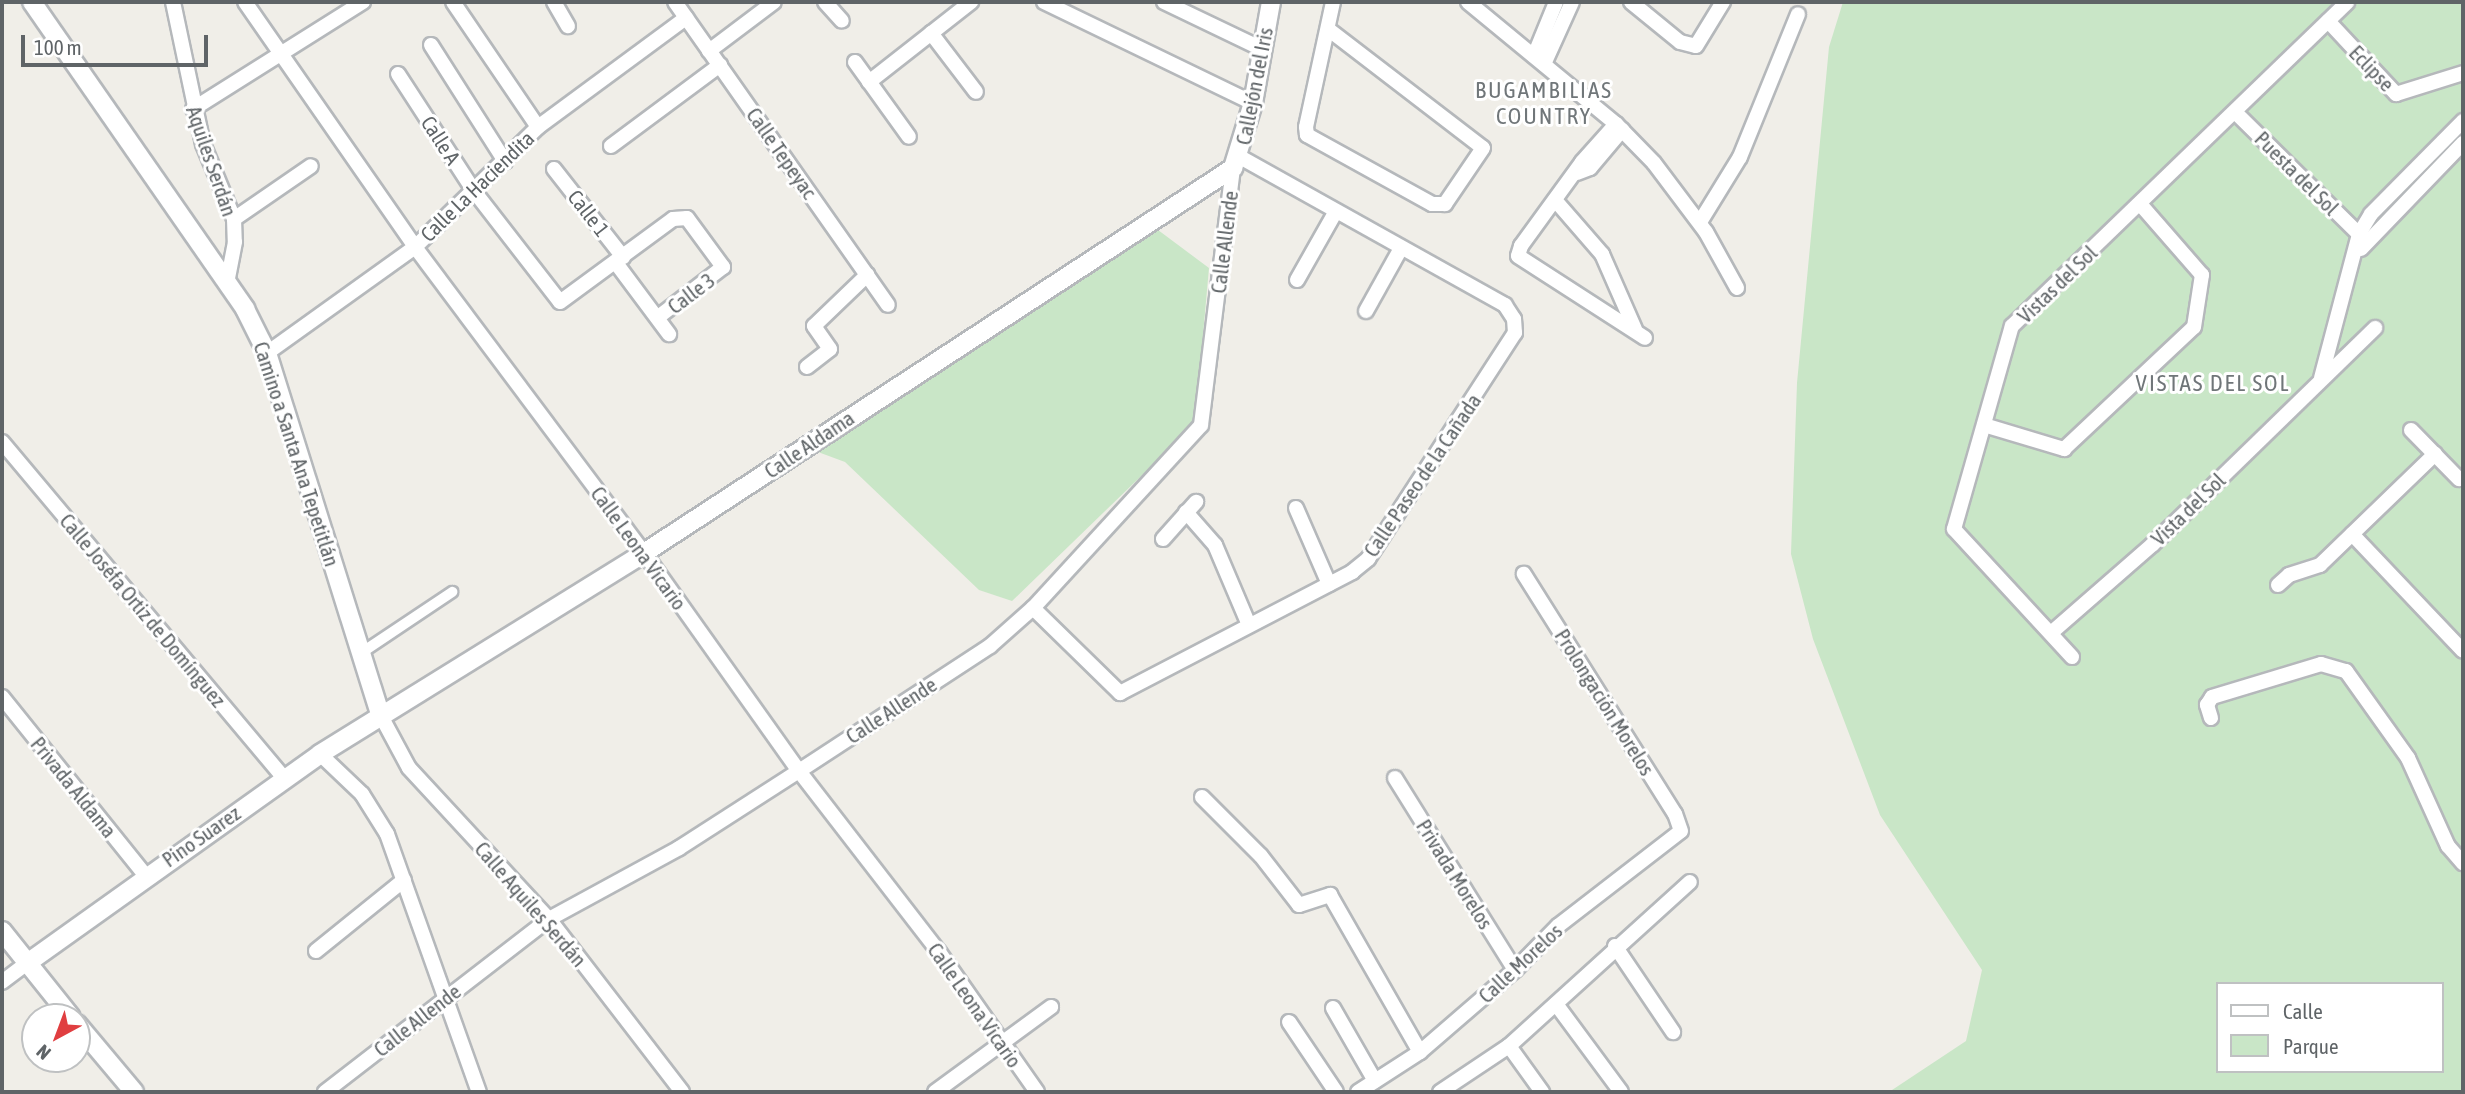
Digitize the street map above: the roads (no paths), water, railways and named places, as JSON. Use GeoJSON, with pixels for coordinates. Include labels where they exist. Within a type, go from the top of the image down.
{"type":"FeatureCollection","features":[{"type":"Feature","properties":{"kind":"street","name":"Camino a Santa Ana Tepetitlán"},"geometry":{"type":"LineString","coordinates":[[32,2],[228,279],[267,352],[382,716]]}},
{"type":"Feature","properties":{"kind":"street","name":"Aquiles Serdán"},"geometry":{"type":"LineString","coordinates":[[173,2],[193,109],[234,219],[235,242],[228,279]]}},
{"type":"Feature","properties":{"kind":"street","name":"Calle Leona Vicario"},"geometry":{"type":"LineString","coordinates":[[245,2],[284,54],[415,247],[644,553],[799,771],[939,952],[1037,1092]]}},
{"type":"Feature","properties":{"kind":"street"},"geometry":{"type":"LineString","coordinates":[[193,109],[363,2]]}},
{"type":"Feature","properties":{"kind":"street"},"geometry":{"type":"LineString","coordinates":[[453,2],[538,127]]}},
{"type":"Feature","properties":{"kind":"street"},"geometry":{"type":"LineString","coordinates":[[554,2],[569,26]]}},
{"type":"Feature","properties":{"kind":"street","name":"Calle Tepeyac"},"geometry":{"type":"LineString","coordinates":[[675,2],[888,305]]}},
{"type":"Feature","properties":{"kind":"street"},"geometry":{"type":"LineString","coordinates":[[709,51],[774,2]]}},
{"type":"Feature","properties":{"kind":"street"},"geometry":{"type":"LineString","coordinates":[[825,2],[842,21]]}},
{"type":"Feature","properties":{"kind":"street"},"geometry":{"type":"LineString","coordinates":[[1044,2],[1253,103]]}},
{"type":"Feature","properties":{"kind":"street"},"geometry":{"type":"LineString","coordinates":[[1164,2],[1262,49]]}},
{"type":"Feature","properties":{"kind":"street","name":"Callejón del Iris"},"geometry":{"type":"LineString","coordinates":[[1237,162],[1253,103],[1271,2]]}},
{"type":"Feature","properties":{"kind":"street"},"geometry":{"type":"LineString","coordinates":[[1328,29],[1483,148],[1445,204],[1432,205],[1307,135],[1333,2]]}},
{"type":"Feature","properties":{"kind":"street"},"geometry":{"type":"LineString","coordinates":[[1468,2],[1619,127],[1654,163],[1700,222],[1737,288]]}},
{"type":"Feature","properties":{"kind":"street"},"geometry":{"type":"LineString","coordinates":[[1539,60],[1556,2]]}},
{"type":"Feature","properties":{"kind":"street"},"geometry":{"type":"LineString","coordinates":[[1539,60],[1572,2]]}},
{"type":"Feature","properties":{"kind":"street"},"geometry":{"type":"LineString","coordinates":[[1631,2],[1680,41],[1696,46],[1723,2]]}},
{"type":"Feature","properties":{"kind":"street","name":"Vistas del Sol"},"geometry":{"type":"LineString","coordinates":[[2072,657],[1954,529],[2015,320],[2141,205],[2347,2]]}},
{"type":"Feature","properties":{"kind":"street"},"geometry":{"type":"LineString","coordinates":[[869,82],[964,4]]}},
{"type":"Feature","properties":{"kind":"street"},"geometry":{"type":"LineString","coordinates":[[1700,222],[1740,157],[1798,14]]}},
{"type":"Feature","properties":{"kind":"street","name":"Calle La Haciendita"},"geometry":{"type":"LineString","coordinates":[[267,352],[415,247],[538,127],[686,18]]}},
{"type":"Feature","properties":{"kind":"street","name":"Eclipse"},"geometry":{"type":"LineString","coordinates":[[2328,21],[2396,94],[2463,73]]}},
{"type":"Feature","properties":{"kind":"street"},"geometry":{"type":"LineString","coordinates":[[931,33],[976,92]]}},
{"type":"Feature","properties":{"kind":"street"},"geometry":{"type":"LineString","coordinates":[[431,45],[505,161]]}},
{"type":"Feature","properties":{"kind":"street"},"geometry":{"type":"LineString","coordinates":[[855,62],[909,137]]}},
{"type":"Feature","properties":{"kind":"street"},"geometry":{"type":"LineString","coordinates":[[611,145],[720,65]]}},
{"type":"Feature","properties":{"kind":"street","name":"Calle A"},"geometry":{"type":"LineString","coordinates":[[398,74],[474,191],[564,303],[620,260]]}},
{"type":"Feature","properties":{"kind":"street","name":"Puesta del Sol"},"geometry":{"type":"LineString","coordinates":[[2235,112],[2363,238],[2371,214],[2463,121]]}},
{"type":"Feature","properties":{"kind":"street"},"geometry":{"type":"LineString","coordinates":[[1555,200],[1602,254],[1640,333],[1519,259],[1521,246],[1555,200],[1577,173],[1597,141],[1619,127]]}},
{"type":"Feature","properties":{"kind":"street"},"geometry":{"type":"LineString","coordinates":[[2321,380],[2363,238],[2461,145],[2447,136]]}},
{"type":"Feature","properties":{"kind":"street","name":"Calle Paseo de la Cañada"},"geometry":{"type":"LineString","coordinates":[[1033,608],[1120,693],[1329,584],[1368,559],[1515,334],[1514,319],[1505,306],[1336,211],[1237,162]]}},
{"type":"Feature","properties":{"kind":"street","name":"Calle Aldama"},"geometry":{"type":"LineString","coordinates":[[382,716],[644,553],[1237,162]]}},
{"type":"Feature","properties":{"kind":"street","name":"Calle Allende"},"geometry":{"type":"LineString","coordinates":[[325,1092],[549,919],[679,848],[799,771],[990,646],[1033,608],[1201,425],[1237,162]]}},
{"type":"Feature","properties":{"kind":"street"},"geometry":{"type":"LineString","coordinates":[[234,219],[311,166]]}},
{"type":"Feature","properties":{"kind":"street","name":"Calle 1"},"geometry":{"type":"LineString","coordinates":[[554,169],[620,260]]}},
{"type":"Feature","properties":{"kind":"street"},"geometry":{"type":"LineString","coordinates":[[1984,425],[2064,449],[2194,327],[2202,275],[2141,205]]}},
{"type":"Feature","properties":{"kind":"street"},"geometry":{"type":"LineString","coordinates":[[1297,280],[1336,211]]}},
{"type":"Feature","properties":{"kind":"street","name":"Calle 3"},"geometry":{"type":"LineString","coordinates":[[657,318],[723,267],[683,216],[620,260],[657,318],[669,334]]}},
{"type":"Feature","properties":{"kind":"street"},"geometry":{"type":"LineString","coordinates":[[1366,311],[1401,248]]}},
{"type":"Feature","properties":{"kind":"street"},"geometry":{"type":"LineString","coordinates":[[807,367],[830,349],[814,326],[867,275]]}},
{"type":"Feature","properties":{"kind":"street","name":"Vista del Sol"},"geometry":{"type":"LineString","coordinates":[[2051,634],[2153,544],[2375,328]]}},
{"type":"Feature","properties":{"kind":"street"},"geometry":{"type":"LineString","coordinates":[[2411,430],[2459,479]]}},
{"type":"Feature","properties":{"kind":"street","name":"Calle Joséfa Ortiz de Domínguez"},"geometry":{"type":"LineString","coordinates":[[2,442],[284,778]]}},
{"type":"Feature","properties":{"kind":"street"},"geometry":{"type":"LineString","coordinates":[[2278,584],[2289,575],[2319,565],[2435,454]]}},
{"type":"Feature","properties":{"kind":"street"},"geometry":{"type":"LineString","coordinates":[[1163,539],[1191,507],[1215,545],[1250,625]]}},
{"type":"Feature","properties":{"kind":"street"},"geometry":{"type":"LineString","coordinates":[[1296,508],[1329,584]]}},
{"type":"Feature","properties":{"kind":"street"},"geometry":{"type":"LineString","coordinates":[[2352,534],[2463,651]]}},
{"type":"Feature","properties":{"kind":"street","name":"Prolongación Morelos"},"geometry":{"type":"LineString","coordinates":[[1524,575],[1675,814],[1681,831]]}},
{"type":"Feature","properties":{"kind":"street"},"geometry":{"type":"LineString","coordinates":[[361,653],[452,592]]}},
{"type":"Feature","properties":{"kind":"street"},"geometry":{"type":"LineString","coordinates":[[2211,718],[2207,705],[2212,697],[2321,664],[2346,671],[2408,758],[2448,846],[2463,863]]}},
{"type":"Feature","properties":{"kind":"street","name":"Privada Aldama"},"geometry":{"type":"LineString","coordinates":[[2,697],[146,876]]}},
{"type":"Feature","properties":{"kind":"street","name":"Pino Suarez"},"geometry":{"type":"LineString","coordinates":[[26,964],[284,778],[382,716]]}},
{"type":"Feature","properties":{"kind":"street","name":"Calle Aquiles Serdán"},"geometry":{"type":"LineString","coordinates":[[382,716],[409,768],[549,919],[682,1092]]}},
{"type":"Feature","properties":{"kind":"street"},"geometry":{"type":"LineString","coordinates":[[320,754],[362,794],[387,834],[447,996],[479,1092]]}},
{"type":"Feature","properties":{"kind":"street","name":"Privada Morelos"},"geometry":{"type":"LineString","coordinates":[[1395,778],[1515,970]]}},
{"type":"Feature","properties":{"kind":"street"},"geometry":{"type":"LineString","coordinates":[[1202,796],[1261,856],[1299,905],[1330,895],[1420,1052]]}},
{"type":"Feature","properties":{"kind":"street","name":"Calle Morelos"},"geometry":{"type":"LineString","coordinates":[[1367,1088],[1420,1052],[1515,970],[1558,926],[1681,831]]}},
{"type":"Feature","properties":{"kind":"street"},"geometry":{"type":"LineString","coordinates":[[316,951],[404,880]]}},
{"type":"Feature","properties":{"kind":"street"},"geometry":{"type":"LineString","coordinates":[[1449,1090],[1508,1046],[1615,946],[1689,883]]}},
{"type":"Feature","properties":{"kind":"street"},"geometry":{"type":"LineString","coordinates":[[2,931],[59,1003]]}},
{"type":"Feature","properties":{"kind":"street"},"geometry":{"type":"LineString","coordinates":[[1615,946],[1673,1031]]}},
{"type":"Feature","properties":{"kind":"street"},"geometry":{"type":"LineString","coordinates":[[2,982],[26,964]]}},
{"type":"Feature","properties":{"kind":"street"},"geometry":{"type":"LineString","coordinates":[[1556,1004],[1621,1092]]}},
{"type":"Feature","properties":{"kind":"street"},"geometry":{"type":"LineString","coordinates":[[935,1092],[1051,1007]]}},
{"type":"Feature","properties":{"kind":"street"},"geometry":{"type":"LineString","coordinates":[[1333,1008],[1367,1088]]}},
{"type":"Feature","properties":{"kind":"street"},"geometry":{"type":"LineString","coordinates":[[1289,1022],[1336,1092]]}},
{"type":"Feature","properties":{"kind":"street"},"geometry":{"type":"LineString","coordinates":[[91,1041],[134,1092]]}},
{"type":"Feature","properties":{"kind":"street"},"geometry":{"type":"LineString","coordinates":[[1508,1046],[1542,1092]]}},
{"type":"Feature","properties":{"kind":"district","name":"BUGAMBILIAS COUNTRY"},"geometry":{"type":"Point","coordinates":[1544,103]}},
{"type":"Feature","properties":{"kind":"district","name":"VISTAS DEL SOL"},"geometry":{"type":"Point","coordinates":[2213,383]}}]}
